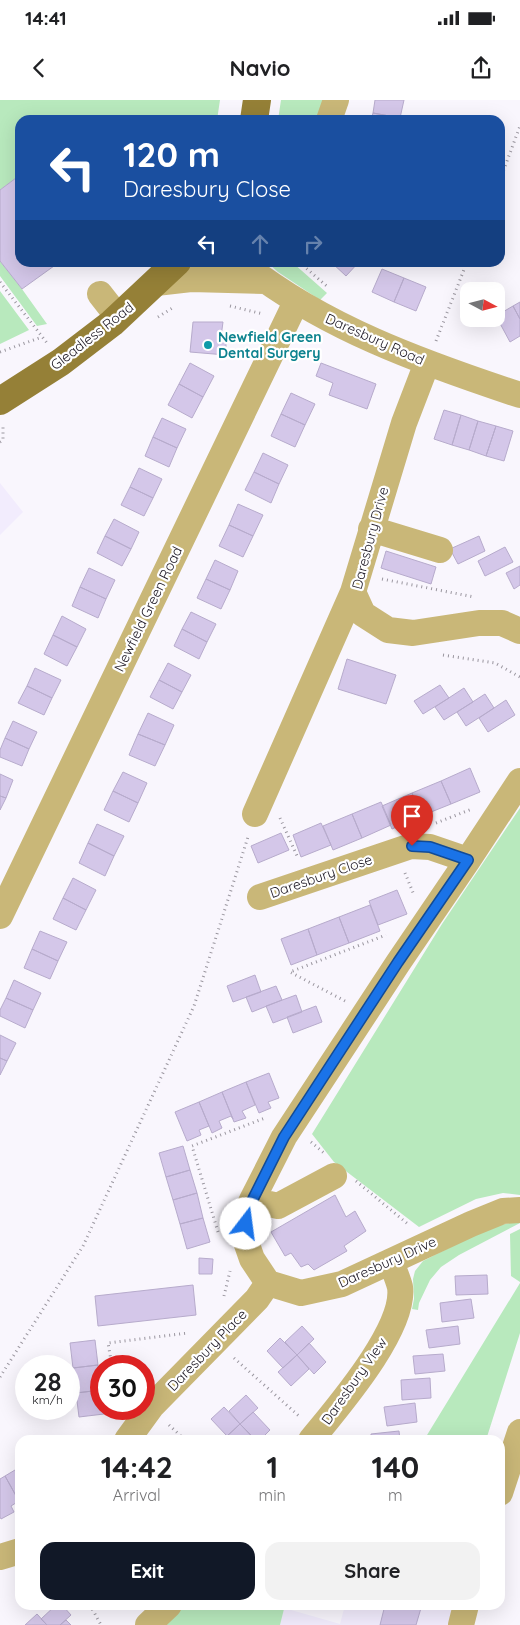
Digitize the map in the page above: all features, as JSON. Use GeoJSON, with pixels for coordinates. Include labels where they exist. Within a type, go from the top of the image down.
{"type":"FeatureCollection","features":[{"type":"Feature","properties":{"kind":"main road"},"geometry":{"type":"LineString","coordinates":[[254,115],[256,100]]}},
{"type":"Feature","properties":{"kind":"main road","name":"Gleadless Road"},"geometry":{"type":"LineString","coordinates":[[0,401],[61,362],[118,317],[173,267]]}},
{"type":"Feature","properties":{"kind":"street"},"geometry":{"type":"LineString","coordinates":[[331,115],[336,100]]}},
{"type":"Feature","properties":{"kind":"street"},"geometry":{"type":"LineString","coordinates":[[156,283],[261,272]]}},
{"type":"Feature","properties":{"kind":"street","name":"Daresbury Road"},"geometry":{"type":"LineString","coordinates":[[261,272],[296,302],[321,315],[427,363],[520,394]]}},
{"type":"Feature","properties":{"kind":"street"},"geometry":{"type":"LineString","coordinates":[[100,294],[118,317]]}},
{"type":"Feature","properties":{"kind":"street","name":"Newfield Green Road"},"geometry":{"type":"LineString","coordinates":[[0,916],[296,302]]}},
{"type":"Feature","properties":{"kind":"street","name":"Daresbury Drive"},"geometry":{"type":"LineString","coordinates":[[427,363],[404,423],[355,583],[362,614],[388,630],[413,633],[480,623],[502,624],[520,631]]}},
{"type":"Feature","properties":{"kind":"street"},"geometry":{"type":"LineString","coordinates":[[371,529],[440,550]]}},
{"type":"Feature","properties":{"kind":"street"},"geometry":{"type":"LineString","coordinates":[[255,814],[355,583]]}},
{"type":"Feature","properties":{"kind":"street"},"geometry":{"type":"LineString","coordinates":[[268,1283],[252,1259],[244,1236],[247,1211],[252,1200],[284,1137],[520,781]]}},
{"type":"Feature","properties":{"kind":"street","name":"Daresbury Close"},"geometry":{"type":"LineString","coordinates":[[260,897],[412,846],[430,847],[468,860]]}},
{"type":"Feature","properties":{"kind":"street"},"geometry":{"type":"LineString","coordinates":[[252,1200],[278,1206],[339,1171]]}},
{"type":"Feature","properties":{"kind":"street","name":"Daresbury Drive"},"geometry":{"type":"LineString","coordinates":[[268,1283],[301,1293],[342,1284],[503,1211],[520,1210]]}},
{"type":"Feature","properties":{"kind":"street","name":"Daresbury View"},"geometry":{"type":"LineString","coordinates":[[315,1435],[370,1363],[397,1312],[400,1288],[391,1262]]}},
{"type":"Feature","properties":{"kind":"street","name":"Daresbury Place"},"geometry":{"type":"LineString","coordinates":[[131,1435],[151,1407],[257,1299],[268,1283]]}},
{"type":"Feature","properties":{"kind":"street"},"geometry":{"type":"LineString","coordinates":[[505,1478],[520,1432]]}},
{"type":"Feature","properties":{"kind":"street"},"geometry":{"type":"LineString","coordinates":[[0,1557],[15,1552]]}},
{"type":"Feature","properties":{"kind":"street"},"geometry":{"type":"LineString","coordinates":[[148,1625],[164,1610]]}},
{"type":"Feature","properties":{"kind":"street"},"geometry":{"type":"LineString","coordinates":[[461,1625],[465,1610]]}},
{"type":"Feature","properties":{"kind":"path"},"geometry":{"type":"LineString","coordinates":[[505,166],[520,126]]}},
{"type":"Feature","properties":{"kind":"path"},"geometry":{"type":"LineString","coordinates":[[427,363],[465,267]]}},
{"type":"Feature","properties":{"kind":"path"},"geometry":{"type":"LineString","coordinates":[[0,282],[61,362]]}},
{"type":"Feature","properties":{"kind":"path"},"geometry":{"type":"LineString","coordinates":[[225,305],[267,315]]}},
{"type":"Feature","properties":{"kind":"path"},"geometry":{"type":"LineString","coordinates":[[152,321],[174,307]]}},
{"type":"Feature","properties":{"kind":"path"},"geometry":{"type":"LineString","coordinates":[[0,352],[42,337]]}},
{"type":"Feature","properties":{"kind":"path"},"geometry":{"type":"LineString","coordinates":[[355,583],[476,598]]}},
{"type":"Feature","properties":{"kind":"path"},"geometry":{"type":"LineString","coordinates":[[267,787],[308,881]]}},
{"type":"Feature","properties":{"kind":"path"},"geometry":{"type":"LineString","coordinates":[[0,1377],[83,1246],[190,1015],[255,814]]}},
{"type":"Feature","properties":{"kind":"path"},"geometry":{"type":"LineString","coordinates":[[399,850],[420,913],[420,922],[428,919]]}},
{"type":"Feature","properties":{"kind":"path"},"geometry":{"type":"LineString","coordinates":[[366,1012],[290,972],[392,933]]}},
{"type":"Feature","properties":{"kind":"path"},"geometry":{"type":"LineString","coordinates":[[292,1125],[339,1171],[430,1244]]}},
{"type":"Feature","properties":{"kind":"path"},"geometry":{"type":"LineString","coordinates":[[110,1355],[108,1343],[204,1331],[219,1338],[313,1435]]}},
{"type":"Feature","properties":{"kind":"path"},"geometry":{"type":"LineString","coordinates":[[93,1610],[101,1625]]}},
{"type":"Feature","properties":{"kind":"shaded area"},"geometry":{"type":"Polygon","coordinates":[[[0,483],[23,512],[0,535],[0,483]]]}},
{"type":"Feature","properties":{"kind":"shaded area"},"geometry":{"type":"Polygon","coordinates":[[[284,1610],[291,1610],[340,1624],[344,1610],[465,1610],[461,1625],[280,1625],[284,1610]]]}},
{"type":"Feature","properties":{"kind":"green space"},"geometry":{"type":"Polygon","coordinates":[[[0,100],[220,100],[218,115],[15,115],[15,179],[0,190],[0,100]]]}},
{"type":"Feature","properties":{"kind":"green space"},"geometry":{"type":"Polygon","coordinates":[[[281,100],[331,100],[326,115],[279,115],[281,100]]]}},
{"type":"Feature","properties":{"kind":"green space"},"geometry":{"type":"Polygon","coordinates":[[[0,261],[47,324],[37,326],[0,276],[0,261]]]}},
{"type":"Feature","properties":{"kind":"green space"},"geometry":{"type":"Polygon","coordinates":[[[272,267],[298,267],[327,293],[320,300],[272,267]]]}},
{"type":"Feature","properties":{"kind":"green space"},"geometry":{"type":"Polygon","coordinates":[[[0,291],[29,330],[0,344],[0,291]]]}},
{"type":"Feature","properties":{"kind":"green space"},"geometry":{"type":"Polygon","coordinates":[[[520,808],[520,1195],[503,1193],[476,1199],[419,1227],[334,1162],[312,1134],[442,924],[520,808]]]}},
{"type":"Feature","properties":{"kind":"green space"},"geometry":{"type":"Polygon","coordinates":[[[520,1220],[520,1223],[459,1255],[441,1267],[430,1280],[419,1303],[418,1310],[412,1309],[414,1299],[413,1279],[415,1271],[423,1261],[486,1229],[520,1220]]]}},
{"type":"Feature","properties":{"kind":"green space"},"geometry":{"type":"Polygon","coordinates":[[[520,1229],[520,1282],[511,1276],[510,1234],[520,1229]]]}},
{"type":"Feature","properties":{"kind":"green space"},"geometry":{"type":"Polygon","coordinates":[[[520,1283],[520,1333],[488,1435],[427,1435],[520,1283]]]}},
{"type":"Feature","properties":{"kind":"green space"},"geometry":{"type":"Polygon","coordinates":[[[180,1610],[284,1610],[280,1625],[164,1625],[180,1610]]]}},
{"type":"Feature","properties":{"kind":"building"},"geometry":{"type":"Polygon","coordinates":[[[375,100],[404,100],[401,115],[373,113],[375,100]]]}},
{"type":"Feature","properties":{"kind":"building"},"geometry":{"type":"Polygon","coordinates":[[[15,179],[15,267],[53,267],[22,289],[0,261],[0,190],[15,179]]]}},
{"type":"Feature","properties":{"kind":"building"},"geometry":{"type":"Polygon","coordinates":[[[336,267],[354,267],[346,276],[336,267]]]}},
{"type":"Feature","properties":{"kind":"building"},"geometry":{"type":"Polygon","coordinates":[[[382,269],[404,278],[394,302],[372,292],[382,269]]]}},
{"type":"Feature","properties":{"kind":"building"},"geometry":{"type":"Polygon","coordinates":[[[404,278],[426,287],[416,311],[394,302],[404,278]]]}},
{"type":"Feature","properties":{"kind":"building"},"geometry":{"type":"Polygon","coordinates":[[[520,302],[520,319],[513,306],[520,302]]]}},
{"type":"Feature","properties":{"kind":"building"},"geometry":{"type":"Polygon","coordinates":[[[513,306],[520,319],[520,336],[510,342],[502,328],[505,328],[505,311],[513,306]]]}},
{"type":"Feature","properties":{"kind":"building","name":"Newfield Green Dental Surgery"},"geometry":{"type":"Polygon","coordinates":[[[193,322],[223,322],[221,337],[226,338],[226,355],[190,352],[193,322]]]}},
{"type":"Feature","properties":{"kind":"building"},"geometry":{"type":"Polygon","coordinates":[[[190,363],[214,376],[203,397],[179,384],[190,363]]]}},
{"type":"Feature","properties":{"kind":"building"},"geometry":{"type":"Polygon","coordinates":[[[321,363],[376,384],[367,409],[329,395],[333,383],[316,376],[321,363]]]}},
{"type":"Feature","properties":{"kind":"building"},"geometry":{"type":"Polygon","coordinates":[[[179,384],[203,397],[192,418],[168,405],[179,384]]]}},
{"type":"Feature","properties":{"kind":"building"},"geometry":{"type":"Polygon","coordinates":[[[291,393],[315,404],[305,425],[281,414],[291,393]]]}},
{"type":"Feature","properties":{"kind":"building"},"geometry":{"type":"Polygon","coordinates":[[[444,410],[461,415],[452,445],[434,439],[444,410]]]}},
{"type":"Feature","properties":{"kind":"building"},"geometry":{"type":"Polygon","coordinates":[[[281,414],[305,425],[295,447],[271,436],[281,414]]]}},
{"type":"Feature","properties":{"kind":"building"},"geometry":{"type":"Polygon","coordinates":[[[461,415],[478,421],[469,450],[452,445],[461,415]]]}},
{"type":"Feature","properties":{"kind":"building"},"geometry":{"type":"Polygon","coordinates":[[[162,418],[186,429],[177,448],[153,437],[162,418]]]}},
{"type":"Feature","properties":{"kind":"building"},"geometry":{"type":"Polygon","coordinates":[[[478,421],[496,426],[486,456],[469,450],[478,421]]]}},
{"type":"Feature","properties":{"kind":"building"},"geometry":{"type":"Polygon","coordinates":[[[496,426],[513,431],[504,461],[486,456],[496,426]]]}},
{"type":"Feature","properties":{"kind":"building"},"geometry":{"type":"Polygon","coordinates":[[[153,437],[177,448],[169,467],[145,456],[153,437]]]}},
{"type":"Feature","properties":{"kind":"building"},"geometry":{"type":"Polygon","coordinates":[[[263,453],[288,465],[279,484],[254,472],[263,453]]]}},
{"type":"Feature","properties":{"kind":"building"},"geometry":{"type":"Polygon","coordinates":[[[139,468],[162,479],[153,498],[130,487],[139,468]]]}},
{"type":"Feature","properties":{"kind":"building"},"geometry":{"type":"Polygon","coordinates":[[[254,472],[279,484],[271,503],[245,490],[254,472]]]}},
{"type":"Feature","properties":{"kind":"building"},"geometry":{"type":"Polygon","coordinates":[[[130,487],[153,498],[144,516],[121,505],[130,487]]]}},
{"type":"Feature","properties":{"kind":"building"},"geometry":{"type":"Polygon","coordinates":[[[238,504],[263,515],[253,536],[229,525],[238,504]]]}},
{"type":"Feature","properties":{"kind":"building"},"geometry":{"type":"Polygon","coordinates":[[[114,519],[139,532],[131,549],[105,536],[114,519]]]}},
{"type":"Feature","properties":{"kind":"building"},"geometry":{"type":"Polygon","coordinates":[[[229,525],[253,536],[243,557],[219,546],[229,525]]]}},
{"type":"Feature","properties":{"kind":"building"},"geometry":{"type":"Polygon","coordinates":[[[105,536],[131,549],[122,566],[97,553],[105,536]]]}},
{"type":"Feature","properties":{"kind":"building"},"geometry":{"type":"Polygon","coordinates":[[[479,536],[485,551],[458,564],[450,549],[479,536]]]}},
{"type":"Feature","properties":{"kind":"building"},"geometry":{"type":"Polygon","coordinates":[[[505,547],[513,562],[485,576],[478,561],[505,547]]]}},
{"type":"Feature","properties":{"kind":"building"},"geometry":{"type":"Polygon","coordinates":[[[386,551],[436,567],[431,584],[381,568],[386,551]]]}},
{"type":"Feature","properties":{"kind":"building"},"geometry":{"type":"Polygon","coordinates":[[[215,560],[238,571],[230,590],[206,579],[215,560]]]}},
{"type":"Feature","properties":{"kind":"building"},"geometry":{"type":"Polygon","coordinates":[[[520,566],[520,585],[514,589],[506,573],[520,566]]]}},
{"type":"Feature","properties":{"kind":"building"},"geometry":{"type":"Polygon","coordinates":[[[89,568],[115,580],[106,599],[80,587],[89,568]]]}},
{"type":"Feature","properties":{"kind":"building"},"geometry":{"type":"Polygon","coordinates":[[[206,579],[230,590],[221,609],[197,598],[206,579]]]}},
{"type":"Feature","properties":{"kind":"building"},"geometry":{"type":"Polygon","coordinates":[[[80,587],[106,599],[98,618],[72,606],[80,587]]]}},
{"type":"Feature","properties":{"kind":"building"},"geometry":{"type":"Polygon","coordinates":[[[191,612],[216,624],[207,642],[182,629],[191,612]]]}},
{"type":"Feature","properties":{"kind":"building"},"geometry":{"type":"Polygon","coordinates":[[[62,616],[86,629],[77,647],[53,635],[62,616]]]}},
{"type":"Feature","properties":{"kind":"building"},"geometry":{"type":"Polygon","coordinates":[[[182,629],[207,642],[199,659],[174,646],[182,629]]]}},
{"type":"Feature","properties":{"kind":"building"},"geometry":{"type":"Polygon","coordinates":[[[53,635],[77,647],[67,666],[44,654],[53,635]]]}},
{"type":"Feature","properties":{"kind":"building"},"geometry":{"type":"Polygon","coordinates":[[[347,659],[396,675],[386,704],[338,689],[347,659]]]}},
{"type":"Feature","properties":{"kind":"building"},"geometry":{"type":"Polygon","coordinates":[[[168,663],[191,675],[182,692],[159,680],[168,663]]]}},
{"type":"Feature","properties":{"kind":"building"},"geometry":{"type":"Polygon","coordinates":[[[35,668],[61,680],[52,698],[27,686],[35,668]]]}},
{"type":"Feature","properties":{"kind":"building"},"geometry":{"type":"Polygon","coordinates":[[[159,680],[182,692],[173,709],[150,697],[159,680]]]}},
{"type":"Feature","properties":{"kind":"building"},"geometry":{"type":"Polygon","coordinates":[[[440,685],[449,698],[423,714],[414,701],[440,685]]]}},
{"type":"Feature","properties":{"kind":"building"},"geometry":{"type":"Polygon","coordinates":[[[27,686],[52,698],[44,715],[18,703],[27,686]]]}},
{"type":"Feature","properties":{"kind":"building"},"geometry":{"type":"Polygon","coordinates":[[[464,688],[473,702],[444,720],[435,707],[464,688]]]}},
{"type":"Feature","properties":{"kind":"building"},"geometry":{"type":"Polygon","coordinates":[[[485,694],[494,708],[466,726],[457,712],[485,694]]]}},
{"type":"Feature","properties":{"kind":"building"},"geometry":{"type":"Polygon","coordinates":[[[506,700],[515,715],[488,732],[479,718],[506,700]]]}},
{"type":"Feature","properties":{"kind":"building"},"geometry":{"type":"Polygon","coordinates":[[[148,713],[174,725],[165,745],[138,734],[148,713]]]}},
{"type":"Feature","properties":{"kind":"building"},"geometry":{"type":"Polygon","coordinates":[[[13,721],[37,732],[29,749],[5,738],[13,721]]]}},
{"type":"Feature","properties":{"kind":"building"},"geometry":{"type":"Polygon","coordinates":[[[138,734],[165,745],[155,766],[129,755],[138,734]]]}},
{"type":"Feature","properties":{"kind":"building"},"geometry":{"type":"Polygon","coordinates":[[[5,738],[29,749],[22,766],[0,757],[0,750],[5,738]]]}},
{"type":"Feature","properties":{"kind":"building"},"geometry":{"type":"Polygon","coordinates":[[[470,768],[480,792],[451,804],[441,781],[470,768]]]}},
{"type":"Feature","properties":{"kind":"building"},"geometry":{"type":"Polygon","coordinates":[[[123,772],[147,783],[138,803],[113,791],[123,772]]]}},
{"type":"Feature","properties":{"kind":"building"},"geometry":{"type":"Polygon","coordinates":[[[0,774],[13,780],[6,798],[0,796],[0,774]]]}},
{"type":"Feature","properties":{"kind":"building"},"geometry":{"type":"Polygon","coordinates":[[[441,781],[451,804],[421,816],[412,793],[441,781]]]}},
{"type":"Feature","properties":{"kind":"building"},"geometry":{"type":"Polygon","coordinates":[[[113,791],[138,803],[129,822],[104,810],[113,791]]]}},
{"type":"Feature","properties":{"kind":"building"},"geometry":{"type":"Polygon","coordinates":[[[412,793],[421,816],[392,829],[382,806],[412,793]]]}},
{"type":"Feature","properties":{"kind":"building"},"geometry":{"type":"Polygon","coordinates":[[[0,796],[6,798],[0,810],[0,796]]]}},
{"type":"Feature","properties":{"kind":"building"},"geometry":{"type":"Polygon","coordinates":[[[381,802],[391,825],[362,838],[352,814],[381,802]]]}},
{"type":"Feature","properties":{"kind":"building"},"geometry":{"type":"Polygon","coordinates":[[[352,814],[362,838],[333,850],[323,826],[352,814]]]}},
{"type":"Feature","properties":{"kind":"building"},"geometry":{"type":"Polygon","coordinates":[[[321,823],[331,845],[301,857],[293,835],[321,823]]]}},
{"type":"Feature","properties":{"kind":"building"},"geometry":{"type":"Polygon","coordinates":[[[97,824],[124,836],[114,856],[88,843],[97,824]]]}},
{"type":"Feature","properties":{"kind":"building"},"geometry":{"type":"Polygon","coordinates":[[[281,833],[289,850],[258,863],[251,846],[281,833]]]}},
{"type":"Feature","properties":{"kind":"building"},"geometry":{"type":"Polygon","coordinates":[[[88,843],[114,856],[105,876],[79,863],[88,843]]]}},
{"type":"Feature","properties":{"kind":"building"},"geometry":{"type":"Polygon","coordinates":[[[73,878],[96,890],[86,910],[63,898],[73,878]]]}},
{"type":"Feature","properties":{"kind":"building"},"geometry":{"type":"Polygon","coordinates":[[[397,890],[407,914],[378,925],[369,901],[397,890]]]}},
{"type":"Feature","properties":{"kind":"building"},"geometry":{"type":"Polygon","coordinates":[[[63,898],[86,910],[76,930],[53,919],[63,898]]]}},
{"type":"Feature","properties":{"kind":"building"},"geometry":{"type":"Polygon","coordinates":[[[370,905],[380,931],[349,943],[339,917],[370,905]]]}},
{"type":"Feature","properties":{"kind":"building"},"geometry":{"type":"Polygon","coordinates":[[[339,917],[349,943],[317,955],[308,929],[339,917]]]}},
{"type":"Feature","properties":{"kind":"building"},"geometry":{"type":"Polygon","coordinates":[[[308,929],[317,955],[291,965],[281,939],[308,929]]]}},
{"type":"Feature","properties":{"kind":"building"},"geometry":{"type":"Polygon","coordinates":[[[40,931],[67,942],[58,961],[32,949],[40,931]]]}},
{"type":"Feature","properties":{"kind":"building"},"geometry":{"type":"Polygon","coordinates":[[[32,949],[58,961],[50,979],[24,968],[32,949]]]}},
{"type":"Feature","properties":{"kind":"building"},"geometry":{"type":"Polygon","coordinates":[[[255,975],[261,992],[233,1002],[227,986],[255,975]]]}},
{"type":"Feature","properties":{"kind":"building"},"geometry":{"type":"Polygon","coordinates":[[[14,980],[41,993],[33,1010],[6,998],[14,980]]]}},
{"type":"Feature","properties":{"kind":"building"},"geometry":{"type":"Polygon","coordinates":[[[276,986],[282,1000],[252,1012],[246,997],[276,986]]]}},
{"type":"Feature","properties":{"kind":"building"},"geometry":{"type":"Polygon","coordinates":[[[296,995],[302,1012],[273,1023],[266,1006],[296,995]]]}},
{"type":"Feature","properties":{"kind":"building"},"geometry":{"type":"Polygon","coordinates":[[[6,998],[33,1010],[25,1028],[0,1016],[0,1010],[6,998]]]}},
{"type":"Feature","properties":{"kind":"building"},"geometry":{"type":"Polygon","coordinates":[[[316,1006],[322,1022],[293,1033],[287,1017],[316,1006]]]}},
{"type":"Feature","properties":{"kind":"building"},"geometry":{"type":"Polygon","coordinates":[[[0,1035],[16,1043],[7,1061],[0,1058],[0,1035]]]}},
{"type":"Feature","properties":{"kind":"building"},"geometry":{"type":"Polygon","coordinates":[[[0,1058],[7,1061],[0,1075],[0,1058]]]}},
{"type":"Feature","properties":{"kind":"building"},"geometry":{"type":"Polygon","coordinates":[[[269,1073],[279,1098],[268,1102],[271,1108],[259,1113],[246,1082],[269,1073]]]}},
{"type":"Feature","properties":{"kind":"building"},"geometry":{"type":"Polygon","coordinates":[[[246,1082],[255,1105],[242,1111],[246,1118],[234,1122],[222,1092],[246,1082]]]}},
{"type":"Feature","properties":{"kind":"building"},"geometry":{"type":"Polygon","coordinates":[[[222,1092],[233,1119],[231,1116],[219,1121],[222,1128],[212,1133],[199,1102],[222,1092]]]}},
{"type":"Feature","properties":{"kind":"building"},"geometry":{"type":"Polygon","coordinates":[[[199,1102],[209,1126],[199,1130],[201,1135],[187,1141],[175,1112],[199,1102]]]}},
{"type":"Feature","properties":{"kind":"building"},"geometry":{"type":"Polygon","coordinates":[[[183,1146],[190,1170],[166,1177],[159,1153],[183,1146]]]}},
{"type":"Feature","properties":{"kind":"building"},"geometry":{"type":"Polygon","coordinates":[[[190,1170],[197,1193],[173,1200],[166,1177],[190,1170]]]}},
{"type":"Feature","properties":{"kind":"building"},"geometry":{"type":"Polygon","coordinates":[[[197,1193],[203,1218],[180,1224],[173,1200],[197,1193]]]}},
{"type":"Feature","properties":{"kind":"building"},"geometry":{"type":"Polygon","coordinates":[[[335,1195],[346,1217],[355,1211],[366,1231],[344,1246],[347,1251],[314,1270],[308,1264],[301,1267],[291,1253],[285,1256],[271,1232],[335,1195]]]}},
{"type":"Feature","properties":{"kind":"building"},"geometry":{"type":"Polygon","coordinates":[[[203,1218],[210,1242],[187,1249],[180,1224],[203,1218]]]}},
{"type":"Feature","properties":{"kind":"building"},"geometry":{"type":"Polygon","coordinates":[[[199,1258],[213,1259],[212,1274],[199,1274],[199,1258]]]}},
{"type":"Feature","properties":{"kind":"building"},"geometry":{"type":"Polygon","coordinates":[[[487,1275],[488,1294],[456,1295],[455,1276],[487,1275]]]}},
{"type":"Feature","properties":{"kind":"building"},"geometry":{"type":"Polygon","coordinates":[[[193,1285],[196,1315],[98,1326],[95,1296],[193,1285]]]}},
{"type":"Feature","properties":{"kind":"building"},"geometry":{"type":"Polygon","coordinates":[[[471,1299],[474,1318],[442,1322],[440,1303],[471,1299]]]}},
{"type":"Feature","properties":{"kind":"building"},"geometry":{"type":"Polygon","coordinates":[[[302,1326],[314,1339],[297,1355],[285,1342],[302,1326]]]}},
{"type":"Feature","properties":{"kind":"building"},"geometry":{"type":"Polygon","coordinates":[[[458,1326],[460,1344],[429,1348],[426,1330],[458,1326]]]}},
{"type":"Feature","properties":{"kind":"building"},"geometry":{"type":"Polygon","coordinates":[[[280,1338],[297,1355],[283,1368],[267,1351],[280,1338]]]}},
{"type":"Feature","properties":{"kind":"building"},"geometry":{"type":"Polygon","coordinates":[[[95,1340],[97,1355],[90,1355],[90,1366],[80,1367],[80,1355],[71,1355],[70,1343],[95,1340]]]}},
{"type":"Feature","properties":{"kind":"building"},"geometry":{"type":"Polygon","coordinates":[[[309,1343],[326,1362],[314,1374],[297,1355],[309,1343]]]}},
{"type":"Feature","properties":{"kind":"building"},"geometry":{"type":"Polygon","coordinates":[[[443,1354],[445,1371],[415,1374],[413,1356],[443,1354]]]}},
{"type":"Feature","properties":{"kind":"building"},"geometry":{"type":"Polygon","coordinates":[[[297,1355],[309,1369],[291,1386],[278,1372],[297,1355]]]}},
{"type":"Feature","properties":{"kind":"building"},"geometry":{"type":"Polygon","coordinates":[[[90,1366],[90,1391],[80,1393],[80,1367],[90,1366]]]}},
{"type":"Feature","properties":{"kind":"building"},"geometry":{"type":"Polygon","coordinates":[[[430,1378],[431,1398],[402,1400],[401,1380],[430,1378]]]}},
{"type":"Feature","properties":{"kind":"building"},"geometry":{"type":"Polygon","coordinates":[[[90,1391],[90,1416],[80,1417],[80,1393],[90,1391]]]}},
{"type":"Feature","properties":{"kind":"building"},"geometry":{"type":"Polygon","coordinates":[[[246,1395],[258,1408],[240,1424],[229,1411],[246,1395]]]}},
{"type":"Feature","properties":{"kind":"building"},"geometry":{"type":"Polygon","coordinates":[[[415,1403],[417,1422],[387,1426],[384,1407],[415,1403]]]}},
{"type":"Feature","properties":{"kind":"building"},"geometry":{"type":"Polygon","coordinates":[[[224,1407],[240,1424],[226,1435],[211,1419],[224,1407]]]}},
{"type":"Feature","properties":{"kind":"building"},"geometry":{"type":"Polygon","coordinates":[[[253,1412],[270,1430],[265,1435],[250,1435],[240,1424],[253,1412]]]}},
{"type":"Feature","properties":{"kind":"building"},"geometry":{"type":"Polygon","coordinates":[[[240,1424],[251,1435],[228,1435],[240,1424]]]}},
{"type":"Feature","properties":{"kind":"building"},"geometry":{"type":"Polygon","coordinates":[[[399,1431],[399,1435],[371,1435],[399,1431]]]}},
{"type":"Feature","properties":{"kind":"building"},"geometry":{"type":"Polygon","coordinates":[[[15,1470],[15,1494],[5,1476],[15,1470]]]}},
{"type":"Feature","properties":{"kind":"building"},"geometry":{"type":"Polygon","coordinates":[[[5,1476],[15,1494],[15,1504],[11,1506],[14,1512],[1,1519],[0,1517],[0,1479],[5,1476]]]}},
{"type":"Feature","properties":{"kind":"building"},"geometry":{"type":"Polygon","coordinates":[[[51,1610],[66,1610],[71,1615],[60,1625],[47,1625],[41,1619],[51,1610]]]}},
{"type":"Feature","properties":{"kind":"building"},"geometry":{"type":"Polygon","coordinates":[[[384,1610],[420,1610],[416,1625],[380,1625],[384,1610]]]}},
{"type":"Feature","properties":{"kind":"building"},"geometry":{"type":"Polygon","coordinates":[[[37,1614],[47,1625],[25,1625],[37,1614]]]}},
{"type":"Feature","properties":{"kind":"building"},"geometry":{"type":"Polygon","coordinates":[[[66,1620],[71,1625],[60,1625],[66,1620]]]}},
{"type":"Feature","properties":{"kind":"place","name":"Newfield Green Dental Surgery"},"geometry":{"type":"Point","coordinates":[208,345]}},
{"type":"Feature","properties":{"kind":"route"},"geometry":{"type":"LineString","coordinates":[[246,1224],[247,1211],[284,1137],[398,962],[468,860],[430,847],[412,846]]}}]}
